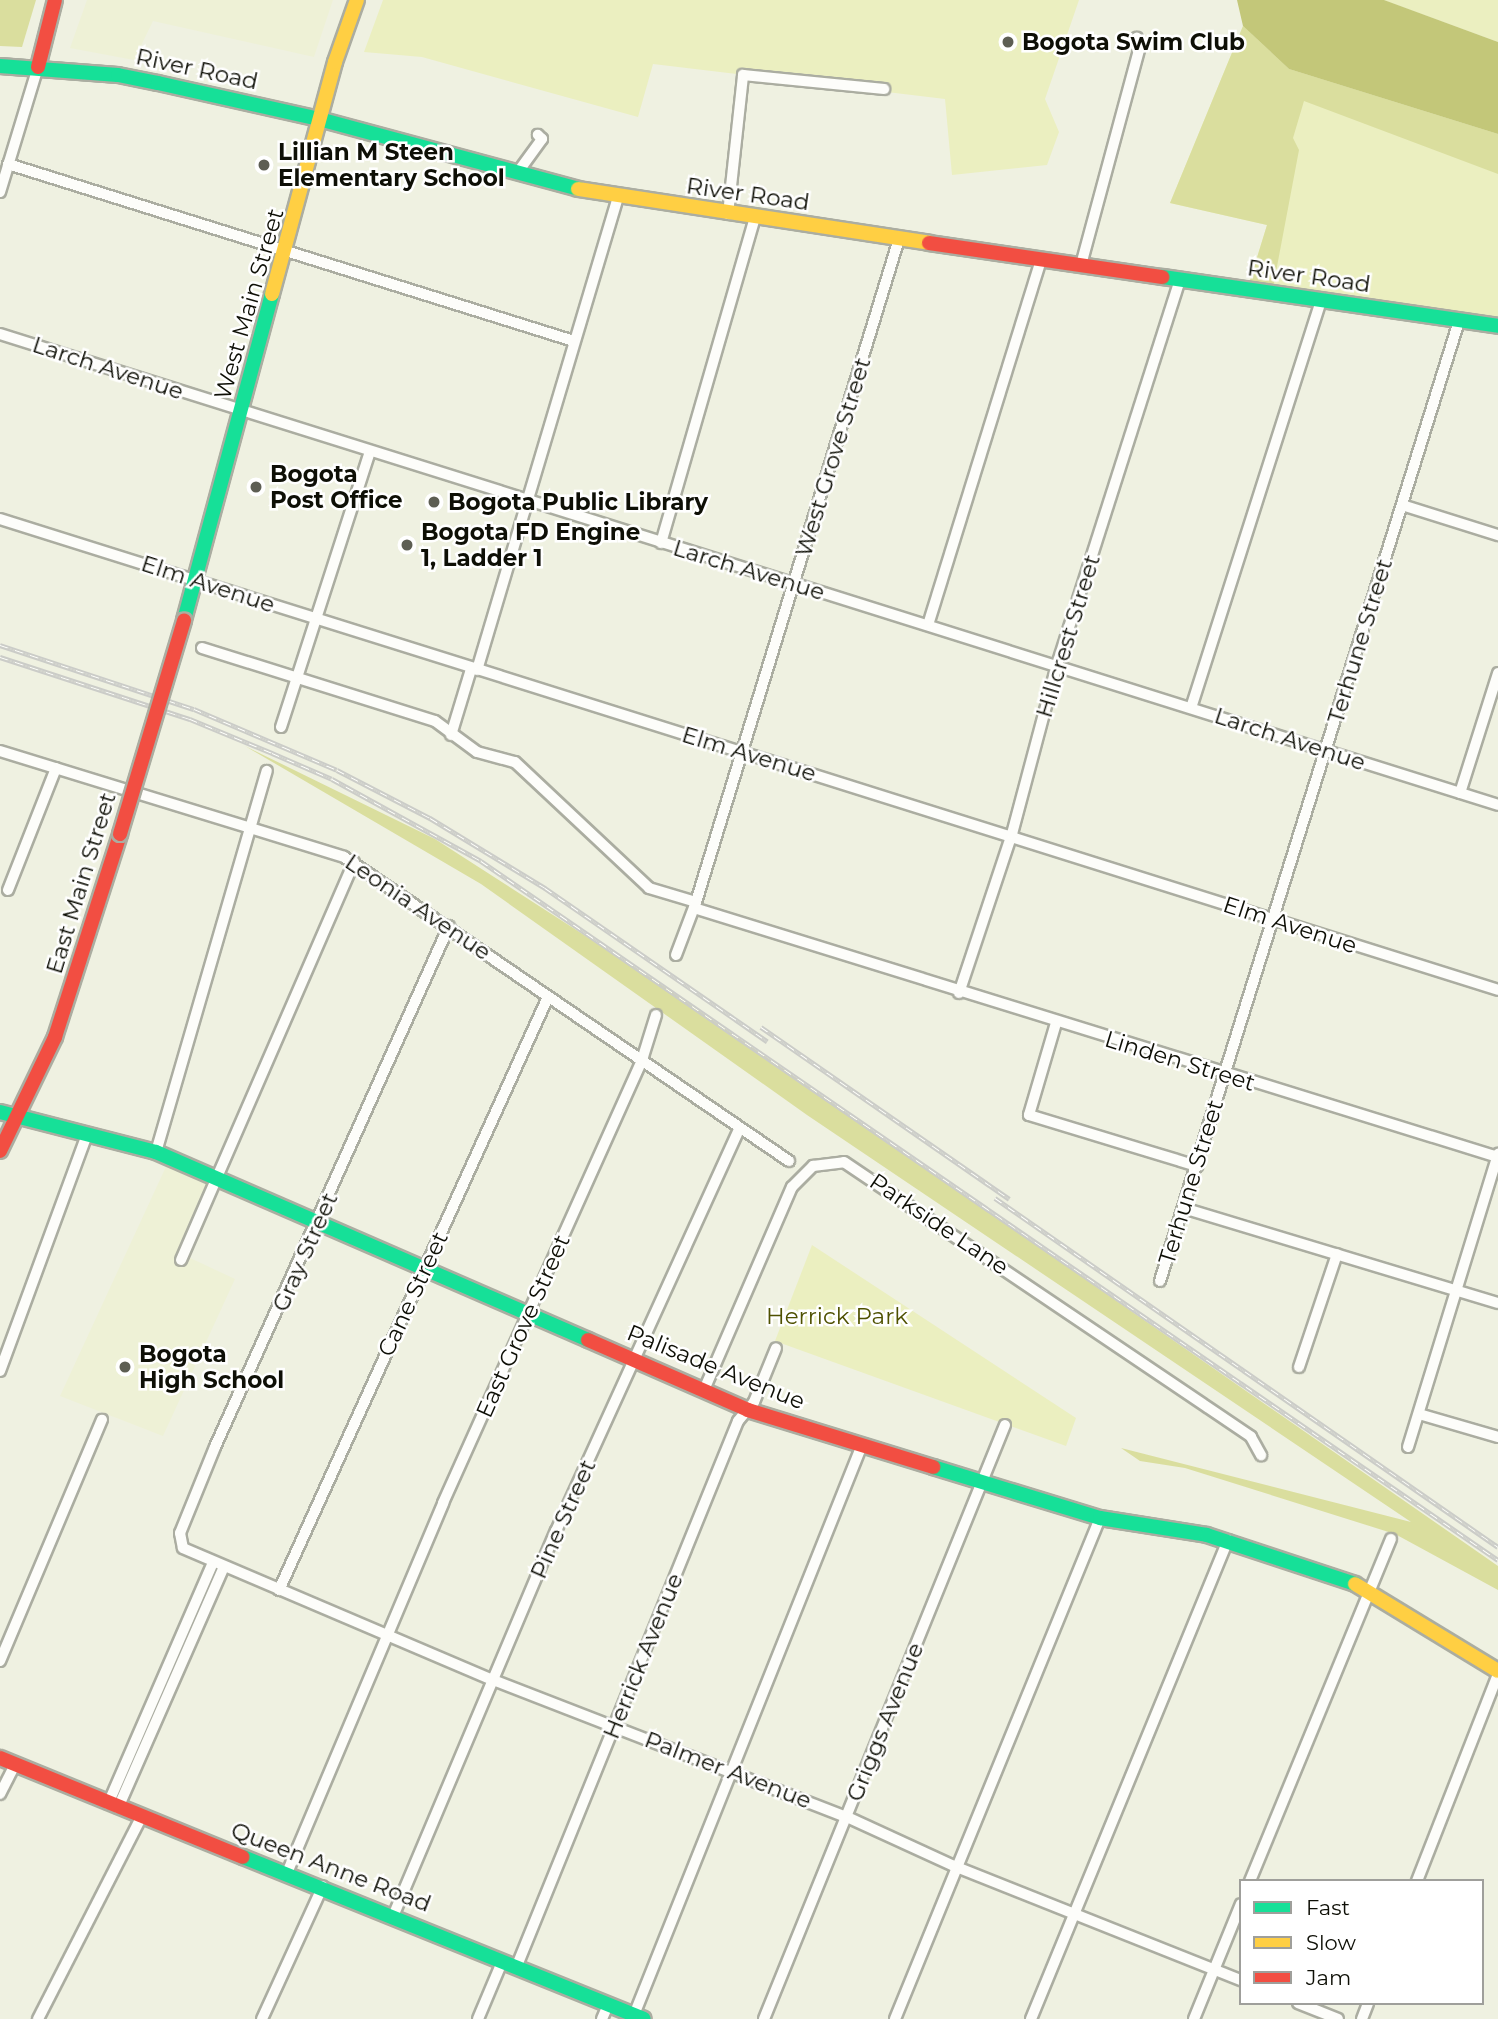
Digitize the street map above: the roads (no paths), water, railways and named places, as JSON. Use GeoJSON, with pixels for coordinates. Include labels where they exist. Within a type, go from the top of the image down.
{"type":"FeatureCollection","features":[{"type":"Feature","properties":{"kind":"main road"},"geometry":{"type":"LineString","coordinates":[[38,67],[55,0]]}},
{"type":"Feature","properties":{"kind":"main road","name":"West Main Street"},"geometry":{"type":"LineString","coordinates":[[184,620],[323,120],[340,44],[357,0]]}},
{"type":"Feature","properties":{"kind":"main road","name":"River Road"},"geometry":{"type":"LineString","coordinates":[[0,66],[118,75],[323,120],[618,198],[1498,326]]}},
{"type":"Feature","properties":{"kind":"main road","name":"East Main Street"},"geometry":{"type":"LineString","coordinates":[[0,1151],[55,1037],[120,834],[184,620]]}},
{"type":"Feature","properties":{"kind":"main road","name":"Palisade Avenue"},"geometry":{"type":"LineString","coordinates":[[0,1112],[156,1152],[748,1410],[1100,1518],[1228,1540],[1370,1591],[1498,1672]]}},
{"type":"Feature","properties":{"kind":"main road","name":"Queen Anne Road"},"geometry":{"type":"LineString","coordinates":[[0,1758],[141,1818],[394,1914],[516,1968],[639,2017]]}},
{"type":"Feature","properties":{"kind":"street"},"geometry":{"type":"LineString","coordinates":[[1081,265],[1140,46],[1137,38]]}},
{"type":"Feature","properties":{"kind":"street"},"geometry":{"type":"LineString","coordinates":[[0,192],[38,67]]}},
{"type":"Feature","properties":{"kind":"street"},"geometry":{"type":"LineString","coordinates":[[728,214],[743,75],[884,89]]}},
{"type":"Feature","properties":{"kind":"street"},"geometry":{"type":"LineString","coordinates":[[518,172],[542,139],[538,135]]}},
{"type":"Feature","properties":{"kind":"street"},"geometry":{"type":"LineString","coordinates":[[8,164],[288,249],[574,341]]}},
{"type":"Feature","properties":{"kind":"street"},"geometry":{"type":"LineString","coordinates":[[451,735],[529,501],[618,198]]}},
{"type":"Feature","properties":{"kind":"street"},"geometry":{"type":"LineString","coordinates":[[661,543],[755,218]]}},
{"type":"Feature","properties":{"kind":"street","name":"West Grove Street"},"geometry":{"type":"LineString","coordinates":[[676,955],[695,905],[899,239]]}},
{"type":"Feature","properties":{"kind":"street"},"geometry":{"type":"LineString","coordinates":[[928,625],[1041,259]]}},
{"type":"Feature","properties":{"kind":"street","name":"Hillcrest Street"},"geometry":{"type":"LineString","coordinates":[[959,993],[1012,834],[1057,666],[1180,280]]}},
{"type":"Feature","properties":{"kind":"street"},"geometry":{"type":"LineString","coordinates":[[1191,708],[1321,300]]}},
{"type":"Feature","properties":{"kind":"street","name":"Terhune Street"},"geometry":{"type":"LineString","coordinates":[[1160,1281],[1460,321]]}},
{"type":"Feature","properties":{"kind":"street","name":"Larch Avenue"},"geometry":{"type":"LineString","coordinates":[[0,334],[1498,805]]}},
{"type":"Feature","properties":{"kind":"street"},"geometry":{"type":"LineString","coordinates":[[281,727],[301,676],[370,451]]}},
{"type":"Feature","properties":{"kind":"street"},"geometry":{"type":"LineString","coordinates":[[1402,505],[1498,535]]}},
{"type":"Feature","properties":{"kind":"street","name":"Elm Avenue"},"geometry":{"type":"LineString","coordinates":[[0,519],[474,670],[1012,834],[1273,921],[1498,990]]}},
{"type":"Feature","properties":{"kind":"street","name":"Linden Street"},"geometry":{"type":"LineString","coordinates":[[202,648],[301,676],[435,721],[477,752],[515,762],[649,888],[862,963],[1498,1156]]}},
{"type":"Feature","properties":{"kind":"street"},"geometry":{"type":"LineString","coordinates":[[1460,793],[1498,673]]}},
{"type":"Feature","properties":{"kind":"street","name":"Leonia Avenue"},"geometry":{"type":"LineString","coordinates":[[0,751],[251,825],[354,862],[789,1161]]}},
{"type":"Feature","properties":{"kind":"street"},"geometry":{"type":"LineString","coordinates":[[8,890],[56,768]]}},
{"type":"Feature","properties":{"kind":"street"},"geometry":{"type":"LineString","coordinates":[[156,1152],[267,771]]}},
{"type":"Feature","properties":{"kind":"street"},"geometry":{"type":"LineString","coordinates":[[181,1260],[354,862]]}},
{"type":"Feature","properties":{"kind":"street","name":"Gray Street"},"geometry":{"type":"LineString","coordinates":[[219,1565],[188,1552],[180,1533],[449,926]]}},
{"type":"Feature","properties":{"kind":"street","name":"Cane Street"},"geometry":{"type":"LineString","coordinates":[[279,1590],[548,997]]}},
{"type":"Feature","properties":{"kind":"street","name":"East Grove Street"},"geometry":{"type":"LineString","coordinates":[[287,1873],[387,1636],[642,1060],[656,1015]]}},
{"type":"Feature","properties":{"kind":"street"},"geometry":{"type":"LineString","coordinates":[[1056,1023],[1029,1115],[1197,1166]]}},
{"type":"Feature","properties":{"kind":"street","name":"Pine Street"},"geometry":{"type":"LineString","coordinates":[[394,1914],[556,1531],[637,1362],[740,1128]]}},
{"type":"Feature","properties":{"kind":"street"},"geometry":{"type":"LineString","coordinates":[[0,1371],[88,1135]]}},
{"type":"Feature","properties":{"kind":"street"},"geometry":{"type":"LineString","coordinates":[[1408,1447],[1498,1156]]}},
{"type":"Feature","properties":{"kind":"street","name":"Parkside Lane"},"geometry":{"type":"LineString","coordinates":[[704,1390],[792,1187],[813,1166],[845,1162],[1251,1437],[1261,1455]]}},
{"type":"Feature","properties":{"kind":"street"},"geometry":{"type":"LineString","coordinates":[[1183,1208],[1498,1303]]}},
{"type":"Feature","properties":{"kind":"street"},"geometry":{"type":"LineString","coordinates":[[1299,1367],[1337,1254]]}},
{"type":"Feature","properties":{"kind":"street","name":"Herrick Avenue"},"geometry":{"type":"LineString","coordinates":[[516,1968],[738,1420],[748,1410],[776,1348]]}},
{"type":"Feature","properties":{"kind":"street"},"geometry":{"type":"LineString","coordinates":[[1419,1413],[1498,1437]]}},
{"type":"Feature","properties":{"kind":"street"},"geometry":{"type":"LineString","coordinates":[[0,1661],[102,1420]]}},
{"type":"Feature","properties":{"kind":"street","name":"Griggs Avenue"},"geometry":{"type":"LineString","coordinates":[[764,2019],[1005,1425]]}},
{"type":"Feature","properties":{"kind":"street"},"geometry":{"type":"LineString","coordinates":[[639,2017],[731,1771],[862,1445]]}},
{"type":"Feature","properties":{"kind":"street"},"geometry":{"type":"LineString","coordinates":[[895,2019],[954,1866],[1100,1518]]}},
{"type":"Feature","properties":{"kind":"street"},"geometry":{"type":"LineString","coordinates":[[1252,1879],[1391,1539]]}},
{"type":"Feature","properties":{"kind":"street"},"geometry":{"type":"LineString","coordinates":[[1031,2019],[1072,1913],[1228,1540]]}},
{"type":"Feature","properties":{"kind":"street"},"geometry":{"type":"LineString","coordinates":[[113,1806],[219,1565]]}},
{"type":"Feature","properties":{"kind":"street","name":"Palmer Avenue"},"geometry":{"type":"LineString","coordinates":[[219,1565],[493,1680],[846,1817],[954,1866],[1239,1979]]}},
{"type":"Feature","properties":{"kind":"street"},"geometry":{"type":"LineString","coordinates":[[1418,1879],[1498,1672]]}},
{"type":"Feature","properties":{"kind":"street"},"geometry":{"type":"LineString","coordinates":[[0,1794],[15,1764]]}},
{"type":"Feature","properties":{"kind":"street"},"geometry":{"type":"LineString","coordinates":[[38,2019],[141,1818]]}},
{"type":"Feature","properties":{"kind":"street"},"geometry":{"type":"LineString","coordinates":[[262,2019],[323,1886]]}},
{"type":"Feature","properties":{"kind":"street"},"geometry":{"type":"LineString","coordinates":[[1194,2019],[1239,1909]]}},
{"type":"Feature","properties":{"kind":"street"},"geometry":{"type":"LineString","coordinates":[[478,2019],[502,1962]]}},
{"type":"Feature","properties":{"kind":"street"},"geometry":{"type":"LineString","coordinates":[[602,2019],[608,2005]]}},
{"type":"Feature","properties":{"kind":"street"},"geometry":{"type":"LineString","coordinates":[[1303,2005],[1338,2019]]}},
{"type":"Feature","properties":{"kind":"railway"},"geometry":{"type":"LineString","coordinates":[[0,645],[194,709],[337,770],[430,818],[545,888],[767,1041]]}},
{"type":"Feature","properties":{"kind":"railway"},"geometry":{"type":"LineString","coordinates":[[0,657],[190,719],[272,753],[332,779],[481,861],[1498,1560]]}},
{"type":"Feature","properties":{"kind":"railway"},"geometry":{"type":"LineString","coordinates":[[761,1027],[1009,1199]]}},
{"type":"Feature","properties":{"kind":"railway"},"geometry":{"type":"LineString","coordinates":[[995,1198],[1498,1547]]}},
{"type":"Feature","properties":{"kind":"place","name":"Bogota Swim Club"},"geometry":{"type":"Point","coordinates":[1008,42]}},
{"type":"Feature","properties":{"kind":"place","name":"Lillian M Steen Elementary School"},"geometry":{"type":"Point","coordinates":[264,165]}},
{"type":"Feature","properties":{"kind":"place","name":"Bogota Post Office"},"geometry":{"type":"Point","coordinates":[256,487]}},
{"type":"Feature","properties":{"kind":"place","name":"Bogota Public Library"},"geometry":{"type":"Point","coordinates":[434,502]}},
{"type":"Feature","properties":{"kind":"place","name":"Bogota FD Engine 1, Ladder 1"},"geometry":{"type":"Point","coordinates":[407,545]}},
{"type":"Feature","properties":{"kind":"place","name":"Bogota High School"},"geometry":{"type":"Point","coordinates":[125,1367]}},
{"type":"Feature","properties":{"kind":"park label","name":"Herrick Park"},"geometry":{"type":"Point","coordinates":[837,1316]}}]}
